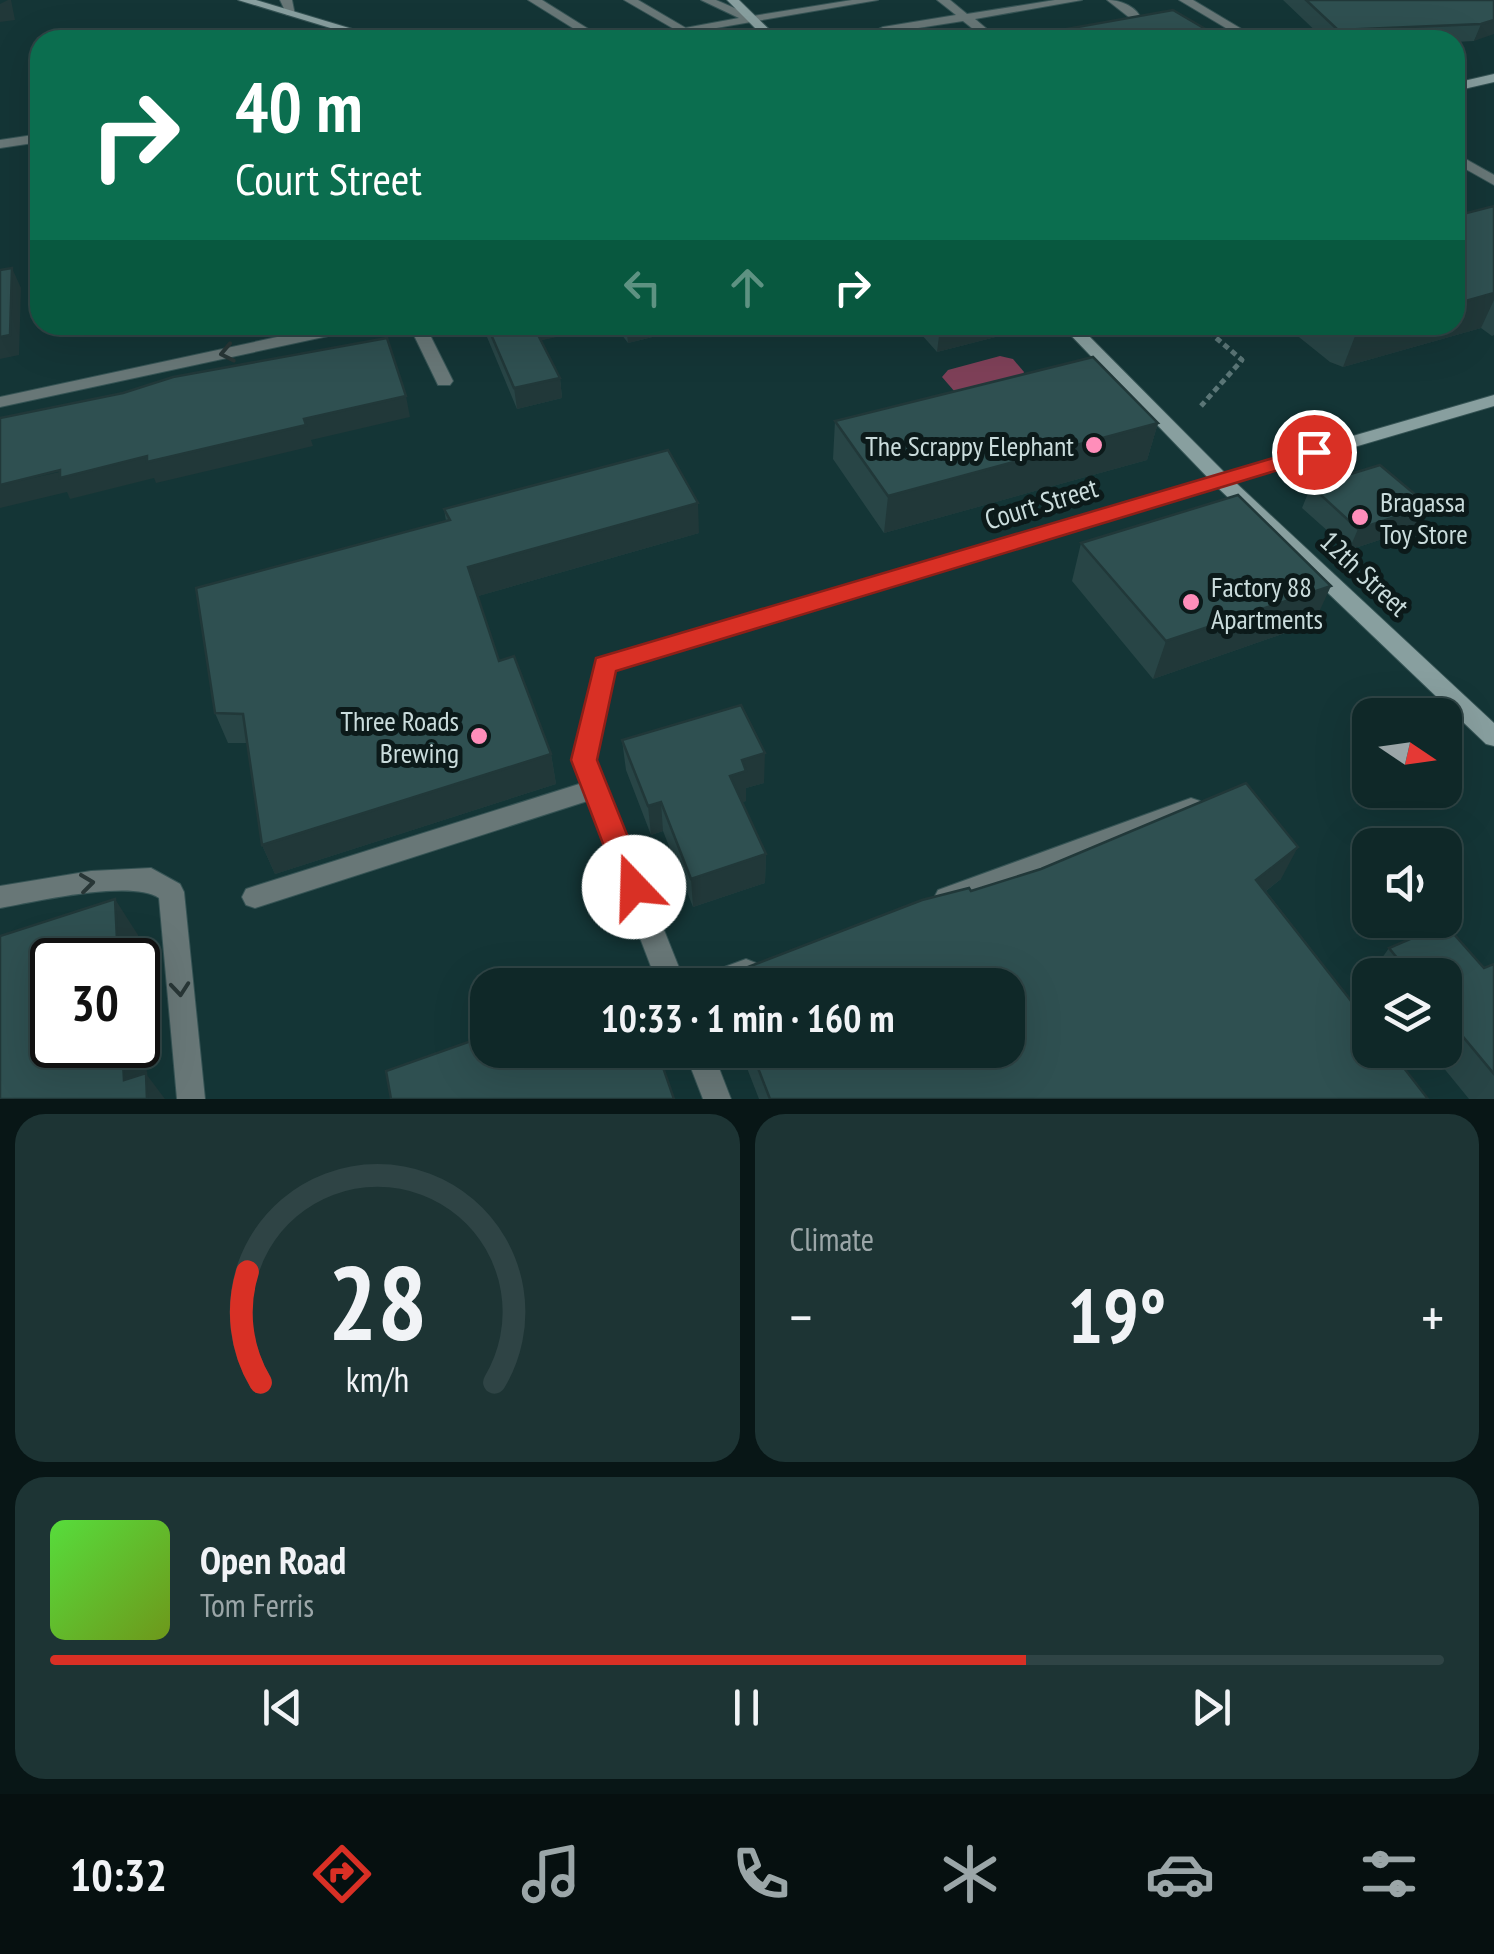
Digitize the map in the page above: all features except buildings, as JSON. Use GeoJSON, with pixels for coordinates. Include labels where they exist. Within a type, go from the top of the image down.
{"type":"FeatureCollection","features":[{"type":"Feature","properties":{"kind":"main road"},"geometry":{"type":"LineString","coordinates":[[244,0],[349,30]]}},
{"type":"Feature","properties":{"kind":"main road"},"geometry":{"type":"LineString","coordinates":[[732,0],[764,30]]}},
{"type":"Feature","properties":{"kind":"main road"},"geometry":{"type":"LineString","coordinates":[[1465,85],[1494,78]]}},
{"type":"Feature","properties":{"kind":"main road","name":"12th Street"},"geometry":{"type":"LineString","coordinates":[[1079,335],[1221,480],[1494,736]]}},
{"type":"Feature","properties":{"kind":"main road","name":"Court Street"},"geometry":{"type":"LineString","coordinates":[[1221,480],[1494,400]]}},
{"type":"Feature","properties":{"kind":"street"},"geometry":{"type":"LineString","coordinates":[[286,0],[292,13]]}},
{"type":"Feature","properties":{"kind":"street"},"geometry":{"type":"LineString","coordinates":[[534,0],[584,30]]}},
{"type":"Feature","properties":{"kind":"street"},"geometry":{"type":"LineString","coordinates":[[630,0],[685,30],[872,0]]}},
{"type":"Feature","properties":{"kind":"street"},"geometry":{"type":"LineString","coordinates":[[708,0],[753,20]]}},
{"type":"Feature","properties":{"kind":"street"},"geometry":{"type":"LineString","coordinates":[[943,0],[982,30]]}},
{"type":"Feature","properties":{"kind":"street"},"geometry":{"type":"LineString","coordinates":[[883,30],[1076,0]]}},
{"type":"Feature","properties":{"kind":"street"},"geometry":{"type":"LineString","coordinates":[[1102,28],[1136,21],[1136,16],[1113,0]]}},
{"type":"Feature","properties":{"kind":"street"},"geometry":{"type":"LineString","coordinates":[[1185,0],[1237,30]]}},
{"type":"Feature","properties":{"kind":"street"},"geometry":{"type":"LineString","coordinates":[[0,144],[30,140]]}},
{"type":"Feature","properties":{"kind":"street"},"geometry":{"type":"LineString","coordinates":[[1465,164],[1494,181]]}},
{"type":"Feature","properties":{"kind":"street"},"geometry":{"type":"LineString","coordinates":[[0,402],[310,335]]}},
{"type":"Feature","properties":{"kind":"street"},"geometry":{"type":"LineString","coordinates":[[422,335],[444,381]]}},
{"type":"Feature","properties":{"kind":"street","name":"Court Street"},"geometry":{"type":"LineString","coordinates":[[595,789],[584,760],[605,665],[1221,480]]}},
{"type":"Feature","properties":{"kind":"street"},"geometry":{"type":"LineString","coordinates":[[255,897],[595,789],[665,968]]}},
{"type":"Feature","properties":{"kind":"street"},"geometry":{"type":"LineString","coordinates":[[915,910],[1212,800]]}},
{"type":"Feature","properties":{"kind":"street"},"geometry":{"type":"LineString","coordinates":[[0,896],[91,882],[150,878],[172,892],[190,1099]]}},
{"type":"Feature","properties":{"kind":"street"},"geometry":{"type":"LineString","coordinates":[[755,968],[766,964]]}},
{"type":"Feature","properties":{"kind":"street"},"geometry":{"type":"LineString","coordinates":[[705,1068],[717,1099]]}},
{"type":"Feature","properties":{"kind":"path"},"geometry":{"type":"LineString","coordinates":[[1200,406],[1242,360],[1213,335]]}},
{"type":"Feature","properties":{"kind":"shaded area"},"geometry":{"type":"Polygon","coordinates":[[[1000,356],[1013,359],[1024,372],[1020,381],[955,392],[942,377],[948,370],[1000,356]]]}},
{"type":"Feature","properties":{"kind":"place","name":"The Scrappy Elephant"},"geometry":{"type":"Point","coordinates":[1094,445]}},
{"type":"Feature","properties":{"kind":"place","name":"Bragassa Toy Store"},"geometry":{"type":"Point","coordinates":[1360,517]}},
{"type":"Feature","properties":{"kind":"place","name":"Factory 88 Apartments"},"geometry":{"type":"Point","coordinates":[1191,602]}},
{"type":"Feature","properties":{"kind":"place","name":"Three Roads Brewing"},"geometry":{"type":"Point","coordinates":[479,736]}},
{"type":"Feature","properties":{"kind":"route"},"geometry":{"type":"LineString","coordinates":[[634,887],[584,760],[605,665],[1314,452]]}}]}
